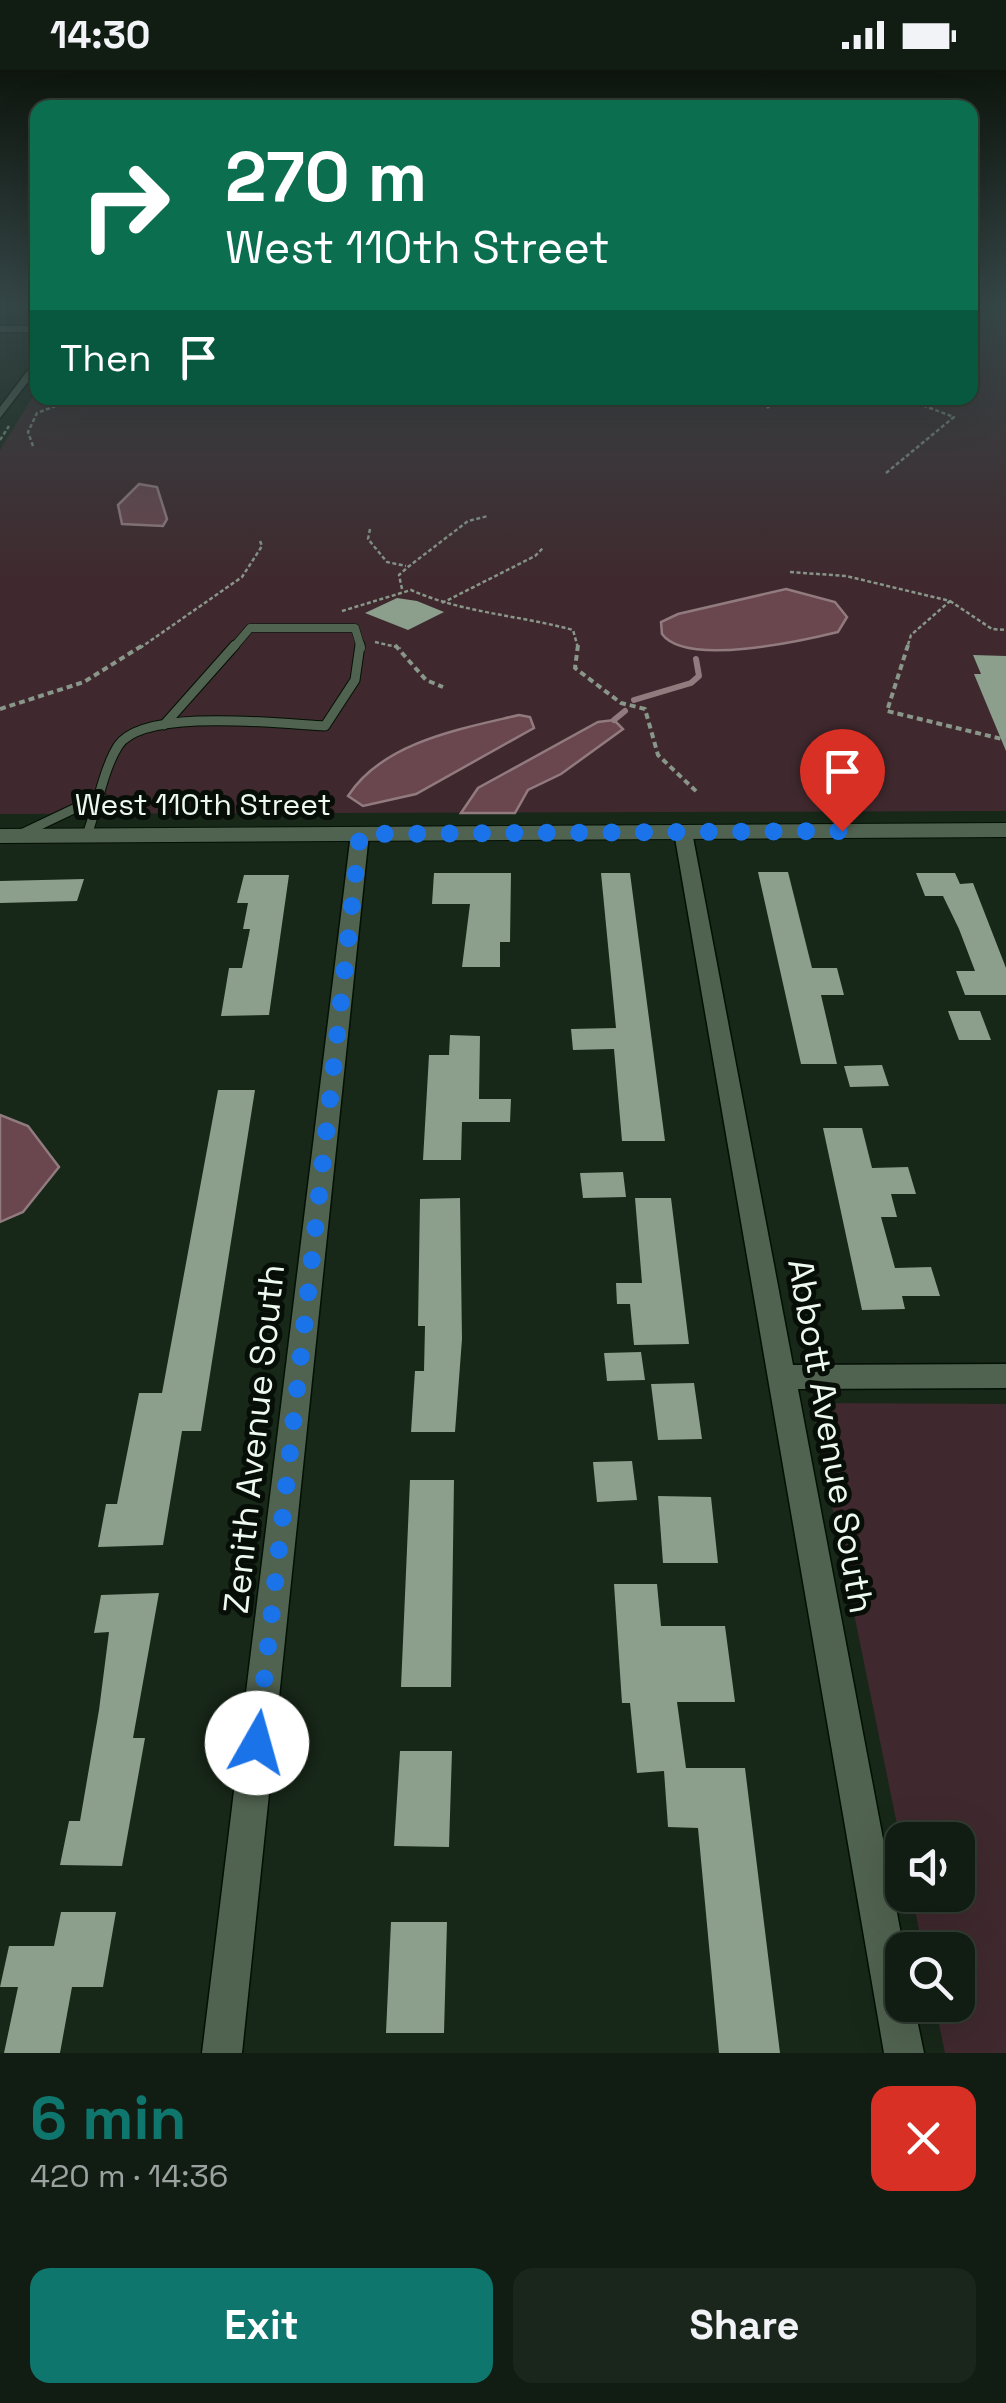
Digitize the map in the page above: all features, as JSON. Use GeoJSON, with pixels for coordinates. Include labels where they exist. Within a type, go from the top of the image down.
{"type":"FeatureCollection","features":[{"type":"Feature","properties":{"kind":"street","name":"Abbott Avenue South"},"geometry":{"type":"LineString","coordinates":[[683,832],[904,2053]]}},
{"type":"Feature","properties":{"kind":"street","name":"West 110th Street"},"geometry":{"type":"LineString","coordinates":[[8,836],[1005,833]]}},
{"type":"Feature","properties":{"kind":"street","name":"Zenith Avenue South"},"geometry":{"type":"LineString","coordinates":[[222,2053],[360,834]]}},
{"type":"Feature","properties":{"kind":"street"},"geometry":{"type":"LineString","coordinates":[[782,1377],[1006,1376]]}},
{"type":"Feature","properties":{"kind":"lane"},"geometry":{"type":"LineString","coordinates":[[87,835],[128,734],[164,726],[326,726],[348,698],[360,642],[355,628],[250,628],[164,726]]}},
{"type":"Feature","properties":{"kind":"lane"},"geometry":{"type":"LineString","coordinates":[[8,836],[101,796]]}},
{"type":"Feature","properties":{"kind":"path"},"geometry":{"type":"LineString","coordinates":[[33,446],[28,432],[37,413],[58,405]]}},
{"type":"Feature","properties":{"kind":"path"},"geometry":{"type":"LineString","coordinates":[[767,408],[771,405]]}},
{"type":"Feature","properties":{"kind":"path"},"geometry":{"type":"LineString","coordinates":[[886,473],[954,418],[921,405]]}},
{"type":"Feature","properties":{"kind":"path"},"geometry":{"type":"LineString","coordinates":[[402,590],[400,575],[408,566],[468,521],[488,516]]}},
{"type":"Feature","properties":{"kind":"path"},"geometry":{"type":"LineString","coordinates":[[370,529],[368,539],[387,562],[408,566]]}},
{"type":"Feature","properties":{"kind":"path"},"geometry":{"type":"LineString","coordinates":[[0,709],[84,682],[109,669],[242,577],[262,546],[260,541]]}},
{"type":"Feature","properties":{"kind":"path"},"geometry":{"type":"LineString","coordinates":[[442,603],[535,556],[544,547]]}},
{"type":"Feature","properties":{"kind":"path"},"geometry":{"type":"LineString","coordinates":[[790,572],[846,576],[950,601],[992,628],[1006,630]]}},
{"type":"Feature","properties":{"kind":"path"},"geometry":{"type":"LineString","coordinates":[[331,626],[341,611],[402,590],[468,611],[530,618],[573,630],[578,641],[576,668],[621,703],[645,709],[658,755],[698,793]]}},
{"type":"Feature","properties":{"kind":"path"},"geometry":{"type":"LineString","coordinates":[[950,601],[910,636],[887,711],[1006,740]]}},
{"type":"Feature","properties":{"kind":"path"},"geometry":{"type":"LineString","coordinates":[[360,642],[400,646],[426,680],[443,687]]}},
{"type":"Feature","properties":{"kind":"shaded area"},"geometry":{"type":"Polygon","coordinates":[[[978,397],[1006,397],[1006,811],[0,814],[0,450],[30,401],[30,405],[978,405],[978,397]]]}},
{"type":"Feature","properties":{"kind":"shaded area"},"geometry":{"type":"Polygon","coordinates":[[[139,484],[157,487],[167,519],[163,526],[122,524],[118,505],[139,484]]]}},
{"type":"Feature","properties":{"kind":"shaded area"},"geometry":{"type":"Polygon","coordinates":[[[786,589],[835,602],[847,617],[838,632],[772,645],[718,650],[675,644],[662,634],[661,622],[678,614],[786,589]]]}},
{"type":"Feature","properties":{"kind":"shaded area"},"geometry":{"type":"Polygon","coordinates":[[[519,715],[530,717],[534,728],[416,794],[363,806],[348,796],[363,778],[402,750],[448,733],[519,715]]]}},
{"type":"Feature","properties":{"kind":"shaded area"},"geometry":{"type":"Polygon","coordinates":[[[614,720],[623,729],[561,774],[528,790],[515,813],[461,813],[478,788],[598,722],[614,720]]]}},
{"type":"Feature","properties":{"kind":"shaded area"},"geometry":{"type":"Polygon","coordinates":[[[0,1115],[28,1126],[59,1167],[23,1212],[0,1222],[0,1115]]]}},
{"type":"Feature","properties":{"kind":"shaded area"},"geometry":{"type":"Polygon","coordinates":[[[811,1403],[1006,1404],[1006,2053],[945,2053],[939,2022],[975,2022],[975,1932],[919,1932],[915,1912],[975,1912],[975,1822],[896,1822],[811,1403]]]}},
{"type":"Feature","properties":{"kind":"building"},"geometry":{"type":"Polygon","coordinates":[[[397,598],[444,612],[408,630],[365,613],[397,598]]]}},
{"type":"Feature","properties":{"kind":"building"},"geometry":{"type":"Polygon","coordinates":[[[973,655],[1006,656],[1006,751],[974,674],[981,674],[973,655]]]}},
{"type":"Feature","properties":{"kind":"building"},"geometry":{"type":"Polygon","coordinates":[[[758,872],[788,872],[812,968],[837,968],[844,995],[821,995],[837,1064],[801,1064],[758,872]]]}},
{"type":"Feature","properties":{"kind":"building"},"geometry":{"type":"Polygon","coordinates":[[[434,873],[511,873],[510,942],[500,942],[500,967],[462,967],[470,904],[432,904],[434,873]]]}},
{"type":"Feature","properties":{"kind":"building"},"geometry":{"type":"Polygon","coordinates":[[[601,873],[630,873],[665,1141],[622,1141],[614,1049],[573,1050],[571,1029],[616,1028],[601,873]]]}},
{"type":"Feature","properties":{"kind":"building"},"geometry":{"type":"Polygon","coordinates":[[[916,873],[955,873],[960,884],[973,883],[1006,968],[1006,995],[965,995],[956,971],[975,971],[959,929],[943,896],[925,896],[916,873]]]}},
{"type":"Feature","properties":{"kind":"building"},"geometry":{"type":"Polygon","coordinates":[[[244,875],[289,875],[269,1015],[221,1016],[229,968],[242,968],[250,929],[243,929],[248,903],[237,903],[244,875]]]}},
{"type":"Feature","properties":{"kind":"building"},"geometry":{"type":"Polygon","coordinates":[[[84,879],[77,901],[0,903],[0,881],[84,879]]]}},
{"type":"Feature","properties":{"kind":"building"},"geometry":{"type":"Polygon","coordinates":[[[948,1011],[980,1011],[991,1040],[959,1040],[948,1011]]]}},
{"type":"Feature","properties":{"kind":"building"},"geometry":{"type":"Polygon","coordinates":[[[450,1035],[480,1036],[479,1099],[511,1099],[510,1122],[462,1122],[461,1160],[423,1160],[429,1055],[449,1055],[450,1035]]]}},
{"type":"Feature","properties":{"kind":"building"},"geometry":{"type":"Polygon","coordinates":[[[882,1065],[889,1086],[850,1087],[844,1066],[882,1065]]]}},
{"type":"Feature","properties":{"kind":"building"},"geometry":{"type":"Polygon","coordinates":[[[218,1090],[255,1090],[201,1431],[182,1431],[163,1545],[98,1547],[106,1504],[117,1504],[139,1393],[162,1393],[218,1090]]]}},
{"type":"Feature","properties":{"kind":"building"},"geometry":{"type":"Polygon","coordinates":[[[823,1128],[862,1128],[872,1168],[908,1167],[916,1194],[891,1194],[897,1217],[881,1217],[895,1268],[931,1267],[940,1296],[902,1296],[905,1309],[862,1310],[823,1128]]]}},
{"type":"Feature","properties":{"kind":"building"},"geometry":{"type":"Polygon","coordinates":[[[623,1172],[626,1197],[583,1198],[580,1173],[623,1172]]]}},
{"type":"Feature","properties":{"kind":"building"},"geometry":{"type":"Polygon","coordinates":[[[460,1198],[462,1339],[455,1432],[411,1432],[415,1371],[424,1371],[425,1326],[418,1326],[420,1199],[460,1198]]]}},
{"type":"Feature","properties":{"kind":"building"},"geometry":{"type":"Polygon","coordinates":[[[635,1198],[671,1198],[689,1344],[634,1345],[630,1304],[617,1304],[616,1283],[642,1283],[635,1198]]]}},
{"type":"Feature","properties":{"kind":"building"},"geometry":{"type":"Polygon","coordinates":[[[641,1352],[645,1380],[607,1381],[604,1353],[641,1352]]]}},
{"type":"Feature","properties":{"kind":"building"},"geometry":{"type":"Polygon","coordinates":[[[694,1383],[702,1439],[658,1440],[651,1384],[694,1383]]]}},
{"type":"Feature","properties":{"kind":"building"},"geometry":{"type":"Polygon","coordinates":[[[632,1461],[637,1500],[597,1502],[593,1462],[632,1461]]]}},
{"type":"Feature","properties":{"kind":"building"},"geometry":{"type":"Polygon","coordinates":[[[410,1480],[454,1480],[451,1687],[401,1687],[410,1480]]]}},
{"type":"Feature","properties":{"kind":"building"},"geometry":{"type":"Polygon","coordinates":[[[658,1496],[711,1497],[718,1563],[663,1563],[658,1496]]]}},
{"type":"Feature","properties":{"kind":"building"},"geometry":{"type":"Polygon","coordinates":[[[614,1584],[657,1584],[661,1626],[725,1626],[735,1702],[677,1702],[686,1768],[745,1768],[780,2053],[719,2053],[698,1828],[668,1827],[664,1771],[637,1773],[630,1703],[622,1703],[614,1584]]]}},
{"type":"Feature","properties":{"kind":"building"},"geometry":{"type":"Polygon","coordinates":[[[159,1593],[133,1738],[145,1738],[122,1866],[60,1865],[69,1821],[80,1821],[99,1710],[109,1632],[94,1633],[101,1595],[159,1593]]]}},
{"type":"Feature","properties":{"kind":"building"},"geometry":{"type":"Polygon","coordinates":[[[400,1751],[452,1751],[449,1847],[394,1846],[400,1751]]]}},
{"type":"Feature","properties":{"kind":"building"},"geometry":{"type":"Polygon","coordinates":[[[61,1912],[116,1912],[103,1987],[72,1987],[60,2053],[4,2053],[18,1987],[0,1987],[9,1946],[54,1946],[61,1912]]]}},
{"type":"Feature","properties":{"kind":"building"},"geometry":{"type":"Polygon","coordinates":[[[391,1922],[447,1922],[444,2033],[386,2033],[391,1922]]]}},
{"type":"Feature","properties":{"kind":"waterway"},"geometry":{"type":"LineString","coordinates":[[634,700],[691,683],[699,676],[696,659]]}},
{"type":"Feature","properties":{"kind":"waterway"},"geometry":{"type":"LineString","coordinates":[[614,720],[625,711]]}},
{"type":"Feature","properties":{"kind":"route"},"geometry":{"type":"LineString","coordinates":[[257,1743],[360,834],[842,831]]}}]}
